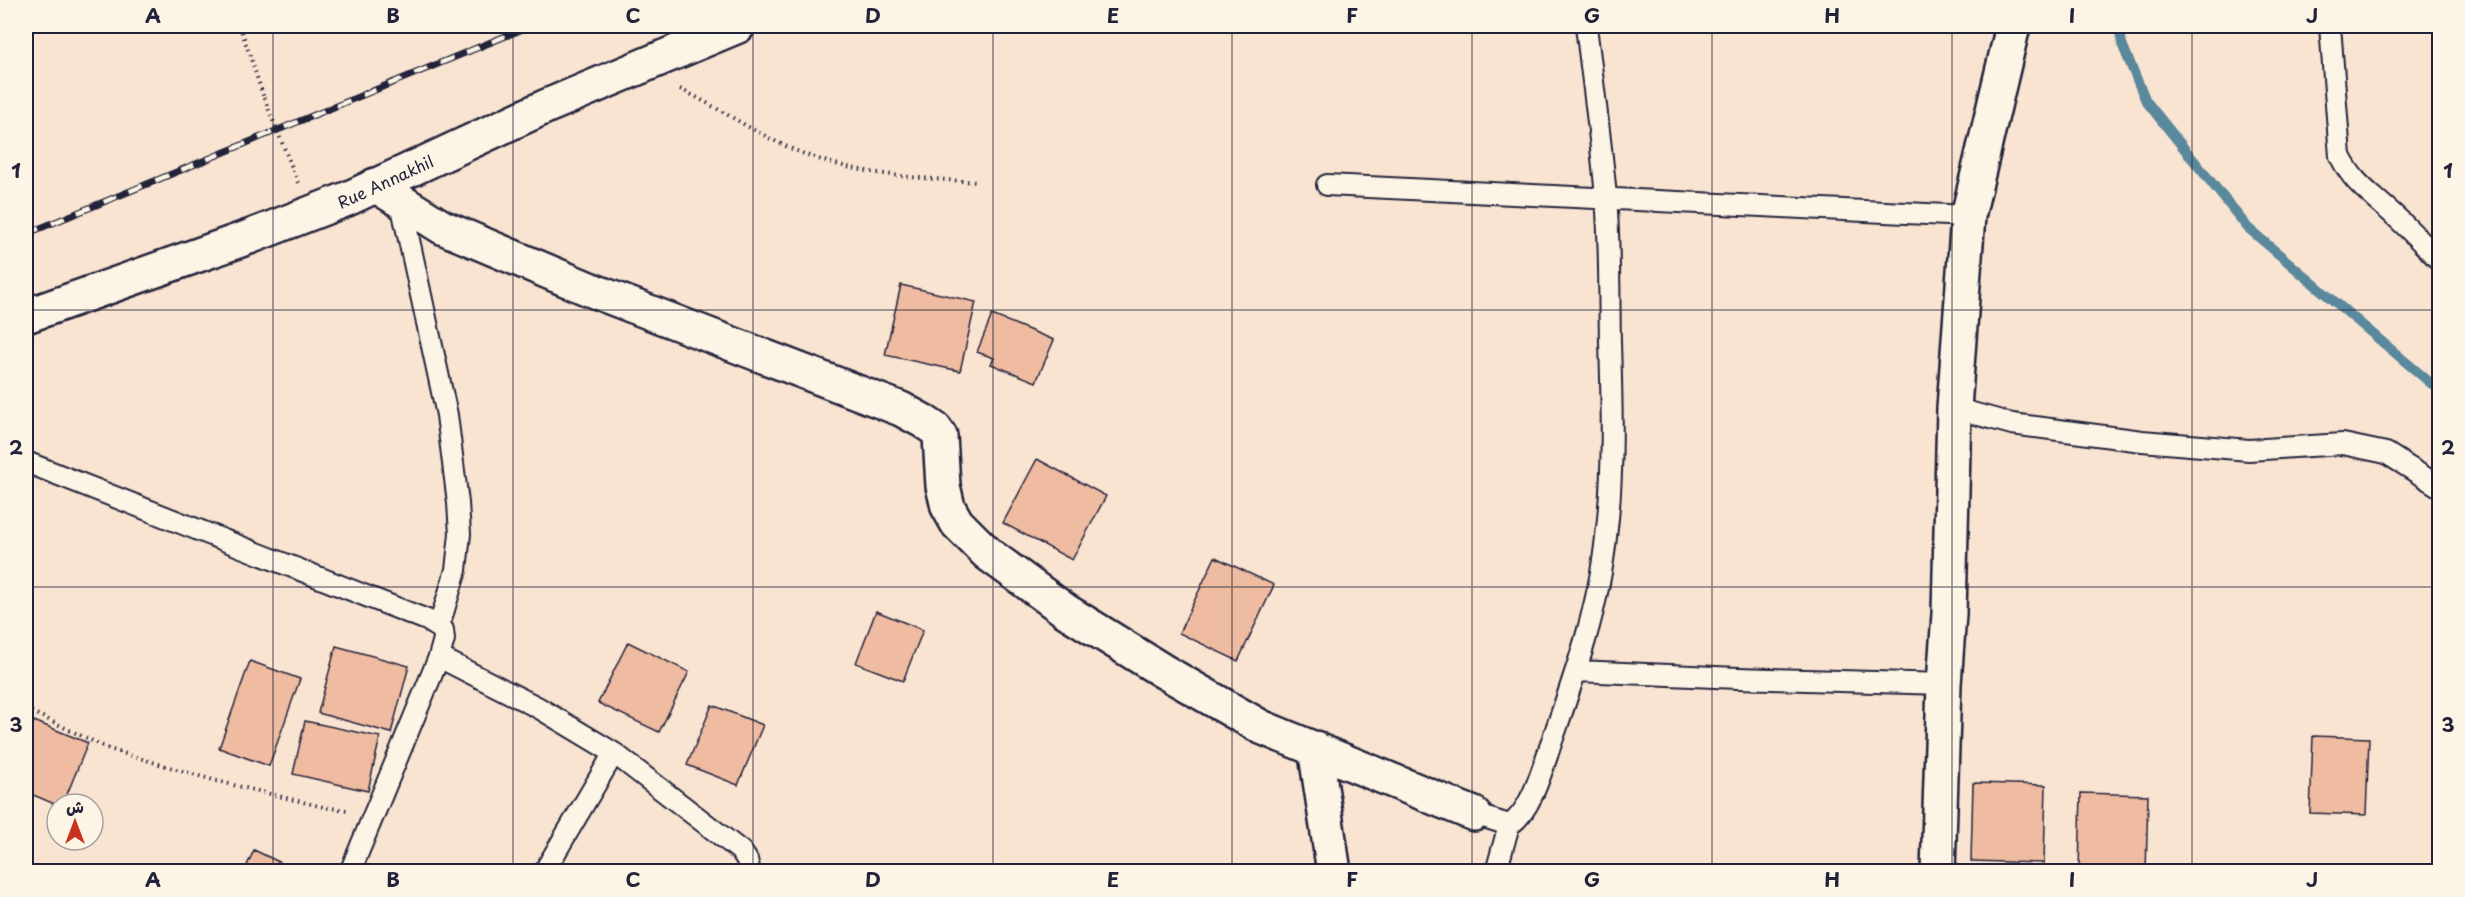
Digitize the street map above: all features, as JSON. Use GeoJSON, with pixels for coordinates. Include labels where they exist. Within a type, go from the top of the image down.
{"type":"FeatureCollection","features":[{"type":"Feature","properties":{"kind":"street","name":"Rue Annakhil"},"geometry":{"type":"LineString","coordinates":[[26,316],[249,237],[388,194],[548,106],[738,26]]}},
{"type":"Feature","properties":{"kind":"street"},"geometry":{"type":"LineString","coordinates":[[1938,872],[1944,684],[1949,614],[1954,408],[1968,216],[2013,26]]}},
{"type":"Feature","properties":{"kind":"street"},"geometry":{"type":"LineString","coordinates":[[388,194],[442,227],[589,290],[901,409],[923,421],[935,429],[940,436],[942,486],[948,507],[957,523],[988,554],[1066,611],[1163,671],[1261,727],[1474,814]]}},
{"type":"Feature","properties":{"kind":"street"},"geometry":{"type":"LineString","coordinates":[[1315,748],[1334,872]]}},
{"type":"Feature","properties":{"kind":"lane"},"geometry":{"type":"LineString","coordinates":[[1496,872],[1509,825],[1516,821],[1523,812],[1537,783],[1577,671],[1593,614],[1606,538],[1612,464],[1606,198],[1586,26]]}},
{"type":"Feature","properties":{"kind":"lane"},"geometry":{"type":"LineString","coordinates":[[2330,26],[2340,156],[2349,174],[2360,187],[2387,208],[2439,261]]}},
{"type":"Feature","properties":{"kind":"lane"},"geometry":{"type":"LineString","coordinates":[[1327,185],[1357,185],[1451,193],[1606,198],[1968,216]]}},
{"type":"Feature","properties":{"kind":"lane"},"geometry":{"type":"LineString","coordinates":[[388,194],[447,415],[458,503],[460,534],[456,570],[439,626]]}},
{"type":"Feature","properties":{"kind":"lane"},"geometry":{"type":"LineString","coordinates":[[1954,408],[2012,424],[2142,441],[2249,450],[2343,444],[2386,453],[2439,487]]}},
{"type":"Feature","properties":{"kind":"lane"},"geometry":{"type":"LineString","coordinates":[[26,462],[439,626],[443,630],[444,639],[439,657],[350,872]]}},
{"type":"Feature","properties":{"kind":"lane"},"geometry":{"type":"LineString","coordinates":[[439,657],[539,708],[614,753],[741,851],[747,860],[750,872]]}},
{"type":"Feature","properties":{"kind":"lane"},"geometry":{"type":"LineString","coordinates":[[1577,671],[1944,684]]}},
{"type":"Feature","properties":{"kind":"lane"},"geometry":{"type":"LineString","coordinates":[[544,872],[614,753]]}},
{"type":"Feature","properties":{"kind":"lane"},"geometry":{"type":"LineString","coordinates":[[1474,814],[1509,825]]}},
{"type":"Feature","properties":{"kind":"path"},"geometry":{"type":"LineString","coordinates":[[240,26],[264,98],[299,186]]}},
{"type":"Feature","properties":{"kind":"path"},"geometry":{"type":"LineString","coordinates":[[636,69],[701,99],[764,136],[831,164],[890,176],[979,182]]}},
{"type":"Feature","properties":{"kind":"path"},"geometry":{"type":"LineString","coordinates":[[26,709],[110,749],[213,780],[323,807],[375,813]]}},
{"type":"Feature","properties":{"kind":"building"},"geometry":{"type":"Polygon","coordinates":[[[901,285],[976,302],[960,371],[885,355],[901,285]]]}},
{"type":"Feature","properties":{"kind":"building"},"geometry":{"type":"Polygon","coordinates":[[[992,315],[1054,340],[1036,382],[991,364],[994,358],[977,352],[992,315]]]}},
{"type":"Feature","properties":{"kind":"building"},"geometry":{"type":"Polygon","coordinates":[[[1037,459],[1106,496],[1072,560],[1003,523],[1037,459]]]}},
{"type":"Feature","properties":{"kind":"building"},"geometry":{"type":"Polygon","coordinates":[[[1215,557],[1274,585],[1238,661],[1179,633],[1215,557]]]}},
{"type":"Feature","properties":{"kind":"building"},"geometry":{"type":"Polygon","coordinates":[[[876,611],[923,630],[903,681],[856,663],[876,611]]]}},
{"type":"Feature","properties":{"kind":"building"},"geometry":{"type":"Polygon","coordinates":[[[628,642],[689,672],[659,732],[598,703],[628,642]]]}},
{"type":"Feature","properties":{"kind":"building"},"geometry":{"type":"Polygon","coordinates":[[[336,646],[409,666],[391,733],[318,713],[336,646]]]}},
{"type":"Feature","properties":{"kind":"building"},"geometry":{"type":"Polygon","coordinates":[[[250,661],[300,679],[269,766],[219,748],[250,661]]]}},
{"type":"Feature","properties":{"kind":"building"},"geometry":{"type":"Polygon","coordinates":[[[712,705],[763,725],[738,785],[687,765],[712,705]]]}},
{"type":"Feature","properties":{"kind":"building"},"geometry":{"type":"Polygon","coordinates":[[[34,721],[88,743],[68,792],[45,792],[45,800],[26,792],[26,741],[34,721]]]}},
{"type":"Feature","properties":{"kind":"building"},"geometry":{"type":"Polygon","coordinates":[[[305,721],[380,737],[368,791],[293,774],[305,721]]]}},
{"type":"Feature","properties":{"kind":"building"},"geometry":{"type":"Polygon","coordinates":[[[2313,736],[2369,738],[2366,815],[2310,813],[2313,736]]]}},
{"type":"Feature","properties":{"kind":"building"},"geometry":{"type":"Polygon","coordinates":[[[1973,783],[2046,785],[2044,863],[1971,861],[1973,783]]]}},
{"type":"Feature","properties":{"kind":"building"},"geometry":{"type":"Polygon","coordinates":[[[2081,793],[2148,795],[2146,872],[2079,870],[2081,793]]]}},
{"type":"Feature","properties":{"kind":"building"},"geometry":{"type":"Polygon","coordinates":[[[254,850],[300,872],[244,872],[254,850]]]}},
{"type":"Feature","properties":{"kind":"waterway"},"geometry":{"type":"LineString","coordinates":[[2119,26],[2122,44],[2146,101],[2248,228],[2440,391]]}},
{"type":"Feature","properties":{"kind":"railway"},"geometry":{"type":"LineString","coordinates":[[26,234],[530,26]]}}]}
